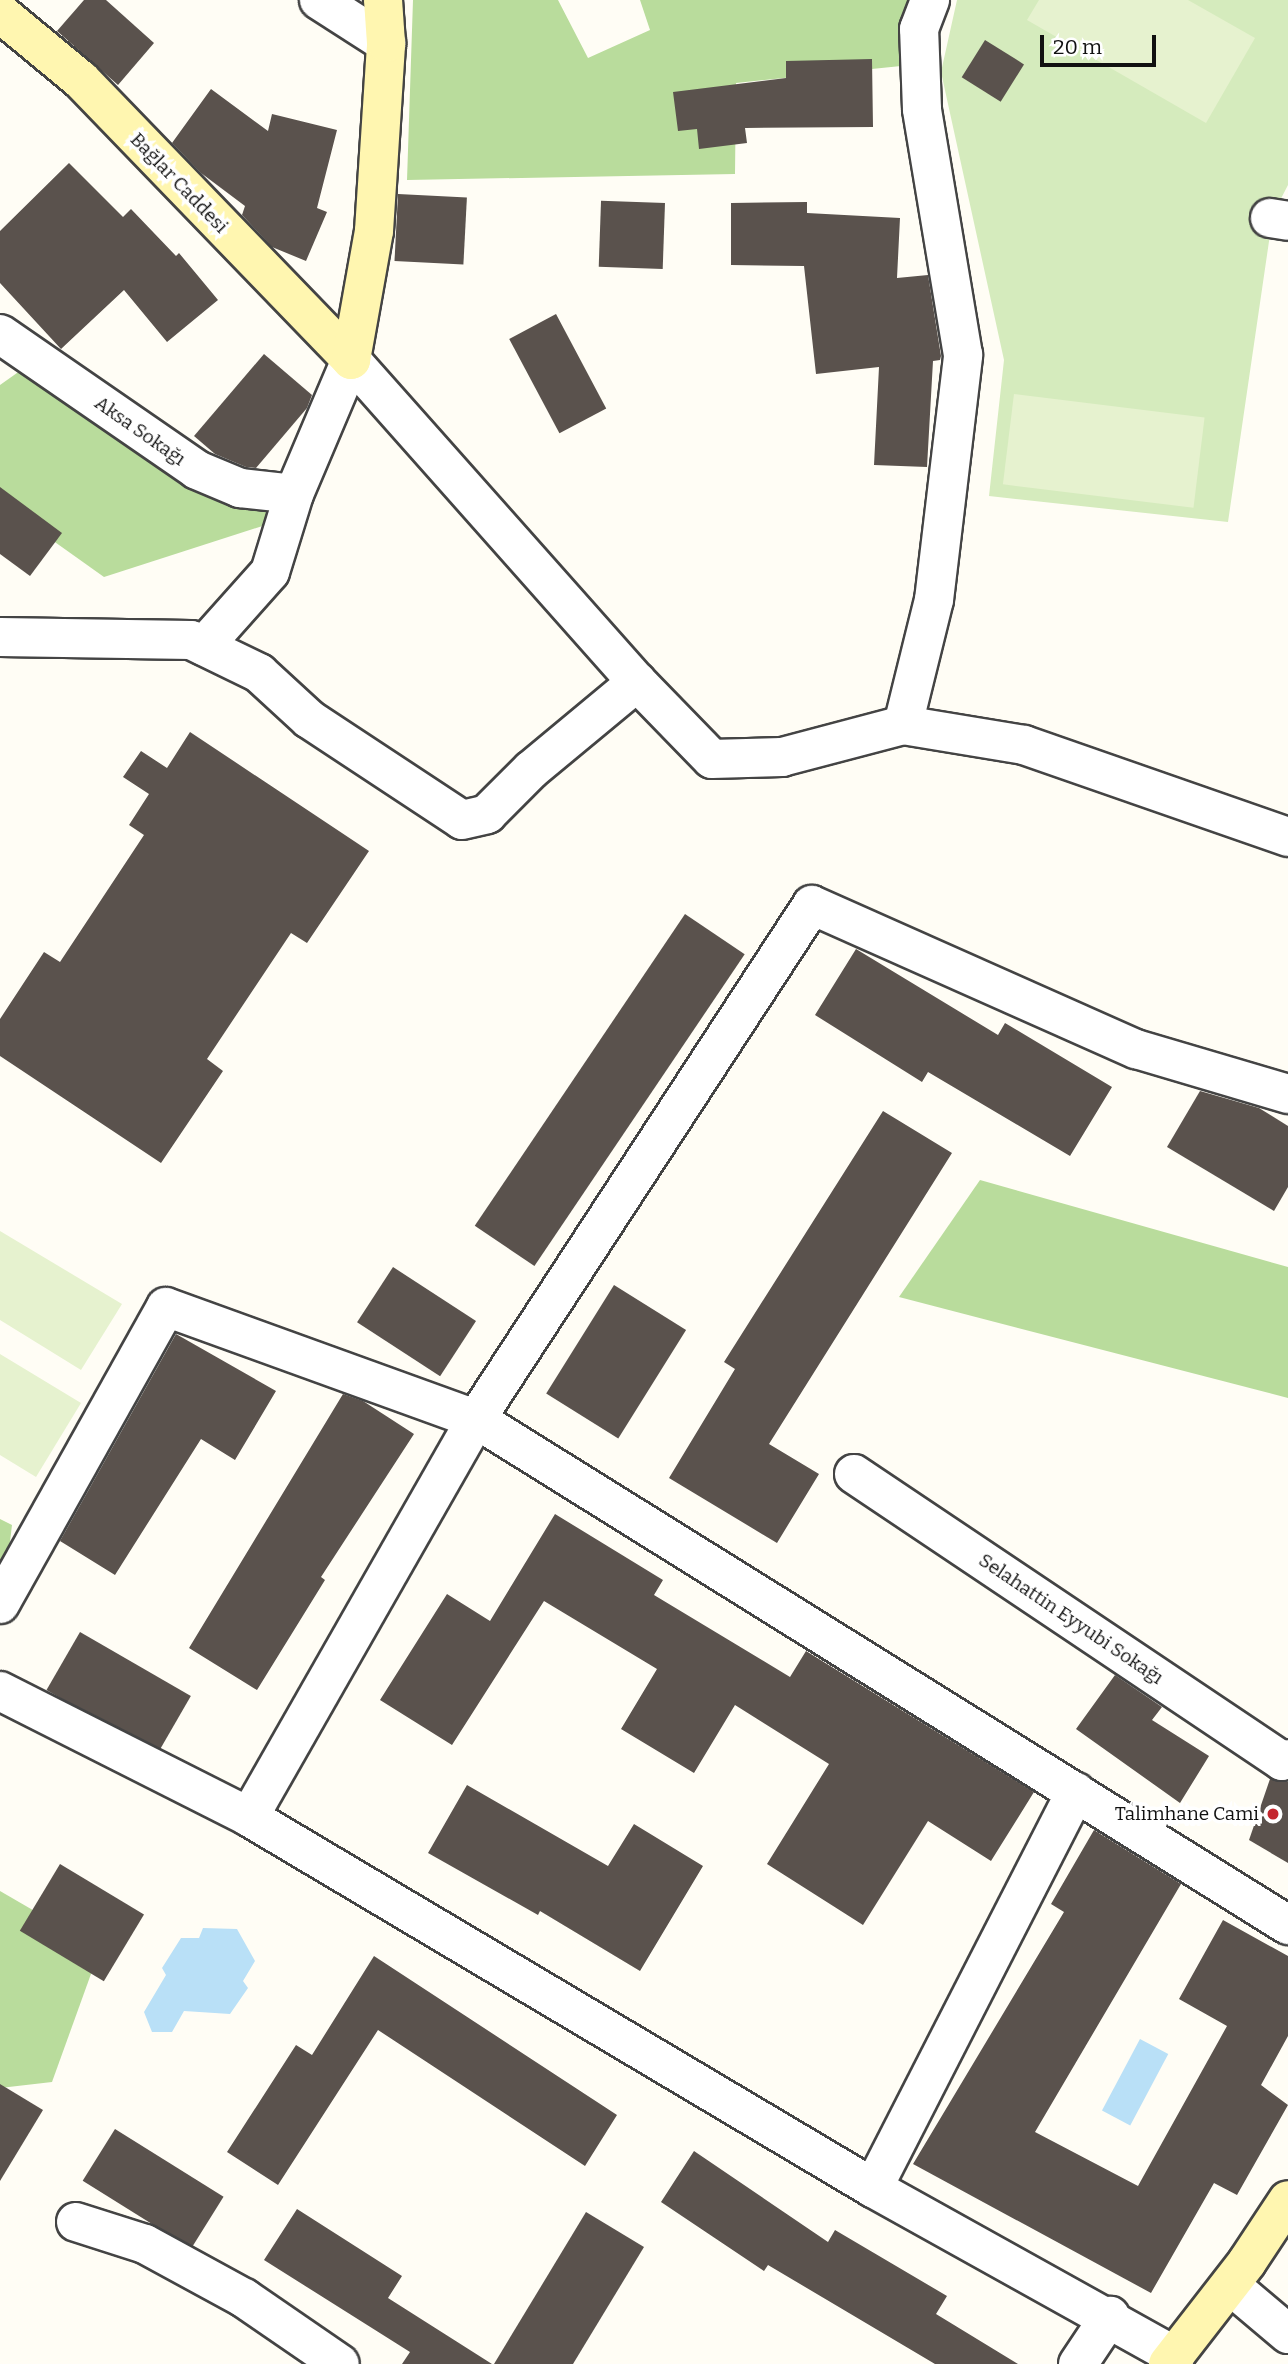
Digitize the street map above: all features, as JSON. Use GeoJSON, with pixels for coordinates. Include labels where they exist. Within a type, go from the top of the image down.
{"type":"FeatureCollection","features":[{"type":"Feature","properties":{"kind":"street"},"geometry":{"type":"LineString","coordinates":[[319,0],[386,43]]}},
{"type":"Feature","properties":{"kind":"street"},"geometry":{"type":"LineString","coordinates":[[204,646],[270,572],[294,494],[351,360],[374,232],[386,43],[383,0]]}},
{"type":"Feature","properties":{"kind":"street"},"geometry":{"type":"LineString","coordinates":[[903,725],[934,600],[963,355],[922,109],[919,29],[930,0]]}},
{"type":"Feature","properties":{"kind":"street","name":"Bağlar Caddesi"},"geometry":{"type":"LineString","coordinates":[[0,13],[81,80],[351,360]]}},
{"type":"Feature","properties":{"kind":"street","name":"Aksa Sokağı"},"geometry":{"type":"LineString","coordinates":[[0,334],[197,470],[240,488],[294,494]]}},
{"type":"Feature","properties":{"kind":"street"},"geometry":{"type":"LineString","coordinates":[[351,360],[637,682],[712,759],[782,757],[903,725],[1024,745],[1288,837]]}},
{"type":"Feature","properties":{"kind":"street"},"geometry":{"type":"LineString","coordinates":[[0,637],[191,640],[259,673],[309,719],[462,820],[487,814],[531,770],[637,682]]}},
{"type":"Feature","properties":{"kind":"street"},"geometry":{"type":"LineString","coordinates":[[249,1817],[476,1419],[812,905],[1136,1049],[1288,1094]]}},
{"type":"Feature","properties":{"kind":"street"},"geometry":{"type":"LineString","coordinates":[[0,1604],[166,1307],[476,1419],[1288,1925]]}},
{"type":"Feature","properties":{"kind":"street","name":"Selahattin Eyyubi Sokağı"},"geometry":{"type":"LineString","coordinates":[[854,1474],[1282,1761],[1288,1759]]}},
{"type":"Feature","properties":{"kind":"street"},"geometry":{"type":"LineString","coordinates":[[0,1691],[249,1817],[873,2188],[1110,2316],[1171,2360],[1230,2285],[1288,2200]]}},
{"type":"Feature","properties":{"kind":"street"},"geometry":{"type":"LineString","coordinates":[[873,2188],[1076,1792]]}},
{"type":"Feature","properties":{"kind":"street"},"geometry":{"type":"LineString","coordinates":[[76,2222],[145,2244],[244,2298],[340,2364]]}},
{"type":"Feature","properties":{"kind":"street"},"geometry":{"type":"LineString","coordinates":[[1230,2285],[1288,2334]]}},
{"type":"Feature","properties":{"kind":"street"},"geometry":{"type":"LineString","coordinates":[[1077,2364],[1110,2316]]}},
{"type":"Feature","properties":{"kind":"green space"},"geometry":{"type":"Polygon","coordinates":[[[413,0],[558,0],[588,58],[650,30],[640,0],[910,0],[901,66],[736,83],[735,174],[407,180],[413,0]]]}},
{"type":"Feature","properties":{"kind":"green space"},"geometry":{"type":"Polygon","coordinates":[[[957,0],[1288,0],[1288,185],[1273,214],[1228,522],[989,496],[1004,360],[941,72],[957,0]]]}},
{"type":"Feature","properties":{"kind":"green space"},"geometry":{"type":"Polygon","coordinates":[[[1039,0],[1188,0],[1255,38],[1206,123],[1027,20],[1039,0]]]}},
{"type":"Feature","properties":{"kind":"green space"},"geometry":{"type":"Polygon","coordinates":[[[41,356],[284,519],[104,577],[0,503],[0,385],[41,356]]]}},
{"type":"Feature","properties":{"kind":"green space"},"geometry":{"type":"Polygon","coordinates":[[[1014,394],[1205,417],[1193,508],[1003,484],[1014,394]]]}},
{"type":"Feature","properties":{"kind":"green space"},"geometry":{"type":"Polygon","coordinates":[[[980,1180],[1288,1267],[1288,1398],[899,1297],[980,1180]]]}},
{"type":"Feature","properties":{"kind":"green space"},"geometry":{"type":"Polygon","coordinates":[[[0,1231],[122,1304],[81,1370],[0,1320],[0,1231]]]}},
{"type":"Feature","properties":{"kind":"green space"},"geometry":{"type":"Polygon","coordinates":[[[0,1354],[81,1403],[36,1477],[0,1455],[0,1354]]]}},
{"type":"Feature","properties":{"kind":"green space"},"geometry":{"type":"Polygon","coordinates":[[[0,1519],[12,1525],[0,1625],[0,1519]]]}},
{"type":"Feature","properties":{"kind":"green space"},"geometry":{"type":"Polygon","coordinates":[[[0,1891],[100,1949],[52,2082],[0,2088],[0,1891]]]}},
{"type":"Feature","properties":{"kind":"water"},"geometry":{"type":"Polygon","coordinates":[[[203,1928],[237,1929],[255,1961],[243,1981],[248,1988],[230,2014],[184,2011],[172,2032],[152,2032],[144,2012],[166,1975],[162,1968],[181,1938],[199,1938],[203,1928]]]}},
{"type":"Feature","properties":{"kind":"water"},"geometry":{"type":"Polygon","coordinates":[[[1140,2039],[1168,2054],[1130,2126],[1102,2111],[1140,2039]]]}},
{"type":"Feature","properties":{"kind":"building"},"geometry":{"type":"Polygon","coordinates":[[[84,0],[106,0],[154,43],[118,85],[57,31],[84,0]]]}},
{"type":"Feature","properties":{"kind":"building"},"geometry":{"type":"Polygon","coordinates":[[[985,40],[1024,64],[1001,102],[962,77],[985,40]]]}},
{"type":"Feature","properties":{"kind":"building"},"geometry":{"type":"Polygon","coordinates":[[[872,59],[873,127],[745,128],[747,143],[699,149],[697,129],[678,131],[673,92],[786,78],[786,61],[872,59]]]}},
{"type":"Feature","properties":{"kind":"building"},"geometry":{"type":"Polygon","coordinates":[[[211,89],[268,131],[272,114],[337,130],[317,208],[327,212],[306,261],[272,247],[242,215],[245,206],[201,173],[172,143],[211,89]]]}},
{"type":"Feature","properties":{"kind":"building"},"geometry":{"type":"Polygon","coordinates":[[[69,163],[123,217],[131,209],[176,256],[179,253],[218,300],[167,342],[124,290],[61,349],[0,283],[0,231],[69,163]]]}},
{"type":"Feature","properties":{"kind":"building"},"geometry":{"type":"Polygon","coordinates":[[[398,194],[467,198],[463,265],[394,261],[398,194]]]}},
{"type":"Feature","properties":{"kind":"building"},"geometry":{"type":"Polygon","coordinates":[[[601,201],[665,203],[663,269],[599,267],[601,201]]]}},
{"type":"Feature","properties":{"kind":"building"},"geometry":{"type":"Polygon","coordinates":[[[807,202],[807,213],[900,218],[897,278],[928,275],[941,356],[940,360],[933,361],[927,467],[874,465],[879,367],[816,374],[804,266],[731,265],[731,203],[807,202]]]}},
{"type":"Feature","properties":{"kind":"building"},"geometry":{"type":"Polygon","coordinates":[[[556,314],[606,408],[559,433],[509,339],[556,314]]]}},
{"type":"Feature","properties":{"kind":"building"},"geometry":{"type":"Polygon","coordinates":[[[264,354],[312,395],[307,408],[256,468],[246,467],[215,454],[194,436],[264,354]]]}},
{"type":"Feature","properties":{"kind":"building"},"geometry":{"type":"Polygon","coordinates":[[[0,487],[62,533],[30,576],[0,554],[0,487]]]}},
{"type":"Feature","properties":{"kind":"building"},"geometry":{"type":"Polygon","coordinates":[[[190,732],[369,851],[307,943],[291,933],[207,1059],[223,1071],[161,1163],[0,1056],[0,1019],[44,952],[60,962],[144,835],[129,825],[149,794],[123,777],[141,751],[167,768],[190,732]]]}},
{"type":"Feature","properties":{"kind":"building"},"geometry":{"type":"Polygon","coordinates":[[[685,914],[745,954],[534,1266],[475,1226],[685,914]]]}},
{"type":"Feature","properties":{"kind":"building"},"geometry":{"type":"Polygon","coordinates":[[[856,949],[998,1035],[1005,1023],[1112,1087],[1070,1156],[928,1072],[922,1082],[815,1015],[856,949]]]}},
{"type":"Feature","properties":{"kind":"building"},"geometry":{"type":"Polygon","coordinates":[[[1200,1091],[1259,1108],[1288,1126],[1288,1187],[1274,1211],[1167,1147],[1200,1091]]]}},
{"type":"Feature","properties":{"kind":"building"},"geometry":{"type":"Polygon","coordinates":[[[883,1111],[952,1153],[769,1444],[819,1474],[777,1543],[669,1478],[735,1369],[724,1362],[883,1111]]]}},
{"type":"Feature","properties":{"kind":"building"},"geometry":{"type":"Polygon","coordinates":[[[393,1267],[476,1321],[440,1376],[357,1322],[393,1267]]]}},
{"type":"Feature","properties":{"kind":"building"},"geometry":{"type":"Polygon","coordinates":[[[614,1285],[686,1330],[618,1439],[546,1394],[614,1285]]]}},
{"type":"Feature","properties":{"kind":"building"},"geometry":{"type":"Polygon","coordinates":[[[176,1334],[276,1391],[235,1460],[201,1439],[115,1575],[60,1541],[176,1334]]]}},
{"type":"Feature","properties":{"kind":"building"},"geometry":{"type":"Polygon","coordinates":[[[343,1394],[363,1401],[414,1434],[321,1577],[325,1580],[257,1690],[189,1648],[343,1394]]]}},
{"type":"Feature","properties":{"kind":"building"},"geometry":{"type":"Polygon","coordinates":[[[555,1514],[663,1580],[654,1595],[790,1677],[806,1651],[1034,1792],[991,1861],[928,1821],[863,1925],[767,1864],[829,1764],[735,1705],[694,1773],[621,1729],[657,1669],[544,1601],[452,1745],[380,1700],[447,1594],[490,1621],[555,1514]]]}},
{"type":"Feature","properties":{"kind":"building"},"geometry":{"type":"Polygon","coordinates":[[[80,1632],[191,1696],[157,1754],[46,1690],[80,1632]]]}},
{"type":"Feature","properties":{"kind":"building"},"geometry":{"type":"Polygon","coordinates":[[[1115,1675],[1162,1707],[1152,1720],[1209,1756],[1180,1803],[1076,1729],[1115,1675]]]}},
{"type":"Feature","properties":{"kind":"building","name":"Talimhane Cami"},"geometry":{"type":"Polygon","coordinates":[[[1270,1779],[1288,1782],[1288,1863],[1249,1840],[1270,1779]]]}},
{"type":"Feature","properties":{"kind":"building"},"geometry":{"type":"Polygon","coordinates":[[[467,1785],[608,1866],[634,1824],[703,1866],[640,1971],[540,1911],[538,1915],[428,1853],[467,1785]]]}},
{"type":"Feature","properties":{"kind":"building"},"geometry":{"type":"Polygon","coordinates":[[[1094,1830],[1181,1884],[1035,2132],[1138,2186],[1227,2026],[1179,1999],[1223,1920],[1288,1956],[1288,2036],[1261,2085],[1288,2105],[1237,2195],[1214,2183],[1151,2293],[913,2164],[1064,1912],[1051,1904],[1094,1830]]]}},
{"type":"Feature","properties":{"kind":"building"},"geometry":{"type":"Polygon","coordinates":[[[60,1864],[144,1914],[104,1981],[20,1931],[60,1864]]]}},
{"type":"Feature","properties":{"kind":"building"},"geometry":{"type":"Polygon","coordinates":[[[374,1956],[617,2115],[585,2166],[378,2030],[278,2185],[227,2152],[296,2045],[312,2055],[374,1956]]]}},
{"type":"Feature","properties":{"kind":"building"},"geometry":{"type":"Polygon","coordinates":[[[0,2084],[43,2110],[0,2181],[0,2084]]]}},
{"type":"Feature","properties":{"kind":"building"},"geometry":{"type":"Polygon","coordinates":[[[115,2129],[224,2197],[191,2249],[83,2181],[115,2129]]]}},
{"type":"Feature","properties":{"kind":"building"},"geometry":{"type":"Polygon","coordinates":[[[694,2151],[828,2242],[835,2230],[947,2296],[936,2314],[1018,2364],[935,2364],[768,2265],[764,2271],[661,2202],[694,2151]]]}},
{"type":"Feature","properties":{"kind":"building"},"geometry":{"type":"Polygon","coordinates":[[[297,2209],[402,2276],[388,2298],[492,2364],[402,2364],[410,2352],[264,2260],[297,2209]]]}},
{"type":"Feature","properties":{"kind":"building"},"geometry":{"type":"Polygon","coordinates":[[[586,2212],[644,2247],[573,2364],[494,2364],[586,2212]]]}},
{"type":"Feature","properties":{"kind":"place","name":"Talimhane Cami"},"geometry":{"type":"Point","coordinates":[1273,1814]}}]}
